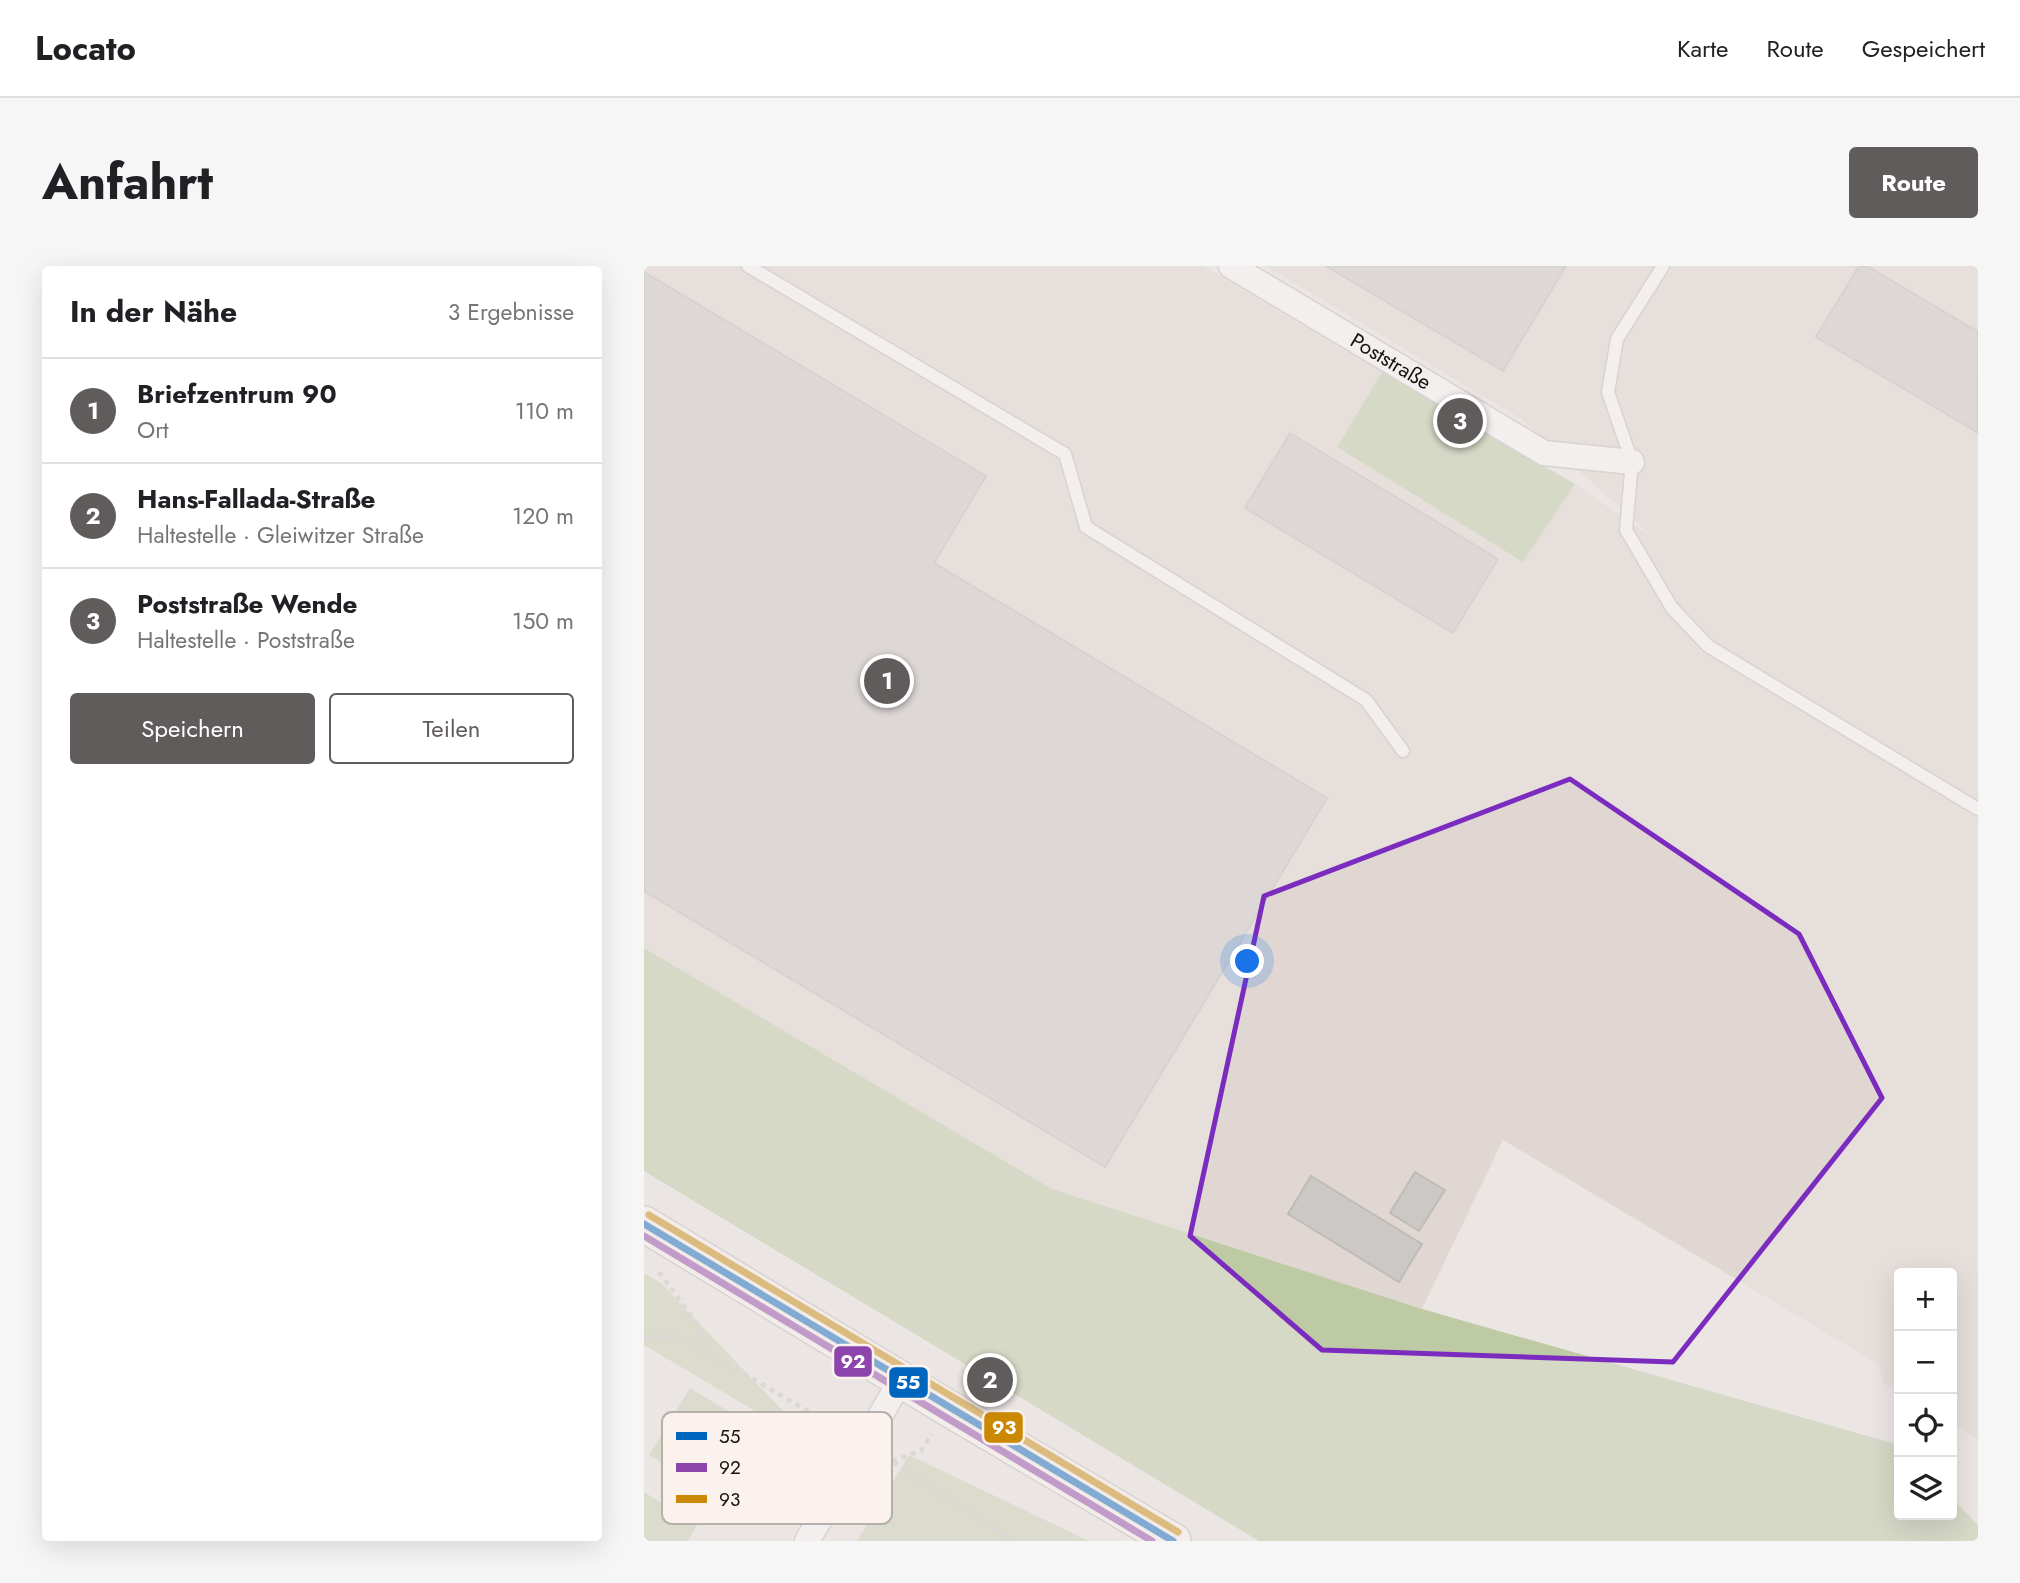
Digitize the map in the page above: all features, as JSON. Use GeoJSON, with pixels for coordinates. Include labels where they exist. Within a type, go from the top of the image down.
{"type":"FeatureCollection","features":[{"type":"Feature","properties":{"kind":"main road"},"geometry":{"type":"LineString","coordinates":[[644,1224],[1173,1541]]}},
{"type":"Feature","properties":{"kind":"street","name":"Poststraße"},"geometry":{"type":"LineString","coordinates":[[1231,266],[1544,453],[1632,462]]}},
{"type":"Feature","properties":{"kind":"street"},"geometry":{"type":"LineString","coordinates":[[882,1412],[901,1380]]}},
{"type":"Feature","properties":{"kind":"street"},"geometry":{"type":"LineString","coordinates":[[807,1541],[817,1524]]}},
{"type":"Feature","properties":{"kind":"lane"},"geometry":{"type":"LineString","coordinates":[[748,266],[1065,454],[1086,527],[1366,700],[1403,751]]}},
{"type":"Feature","properties":{"kind":"lane"},"geometry":{"type":"LineString","coordinates":[[1663,266],[1617,339],[1608,392],[1632,462],[1626,530],[1672,608],[1708,646],[1978,809]]}},
{"type":"Feature","properties":{"kind":"path"},"geometry":{"type":"LineString","coordinates":[[644,1338],[679,1336],[706,1351],[700,1328],[662,1273],[653,1268]]}},
{"type":"Feature","properties":{"kind":"path"},"geometry":{"type":"LineString","coordinates":[[1007,1537],[1014,1541]]}},
{"type":"Feature","properties":{"kind":"highlighted area"},"geometry":{"type":"Polygon","coordinates":[[[1570,779],[1799,934],[1882,1098],[1673,1362],[1322,1350],[1190,1236],[1264,896],[1570,779]]]}},
{"type":"Feature","properties":{"kind":"shaded area"},"geometry":{"type":"Polygon","coordinates":[[[644,266],[1203,266],[1382,372],[1337,447],[1523,561],[1575,484],[1655,539],[1521,419],[1266,266],[1978,266],[1978,1439],[1957,1427],[1957,1268],[1894,1268],[1894,1390],[1884,1384],[1878,1364],[1503,1140],[1422,1309],[1052,1189],[644,948],[644,266]]]}},
{"type":"Feature","properties":{"kind":"green space"},"geometry":{"type":"Polygon","coordinates":[[[1382,372],[1575,484],[1523,562],[1337,447],[1382,372]]]}},
{"type":"Feature","properties":{"kind":"green space"},"geometry":{"type":"Polygon","coordinates":[[[644,948],[1052,1189],[1422,1309],[1894,1444],[1894,1520],[1957,1520],[1957,1503],[1978,1525],[1978,1541],[1259,1541],[644,1171],[644,948]]]}},
{"type":"Feature","properties":{"kind":"green space"},"geometry":{"type":"Polygon","coordinates":[[[644,1273],[661,1283],[784,1412],[757,1412],[644,1345],[644,1273]]]}},
{"type":"Feature","properties":{"kind":"green space"},"geometry":{"type":"Polygon","coordinates":[[[690,1388],[730,1412],[675,1412],[690,1388]]]}},
{"type":"Feature","properties":{"kind":"green space"},"geometry":{"type":"Polygon","coordinates":[[[662,1434],[662,1463],[649,1455],[662,1434]]]}},
{"type":"Feature","properties":{"kind":"green space"},"geometry":{"type":"Polygon","coordinates":[[[909,1455],[1089,1541],[857,1541],[867,1524],[892,1524],[892,1483],[909,1455]]]}},
{"type":"Feature","properties":{"kind":"green space"},"geometry":{"type":"Polygon","coordinates":[[[644,1492],[662,1503],[662,1524],[697,1525],[688,1541],[644,1541],[644,1492]]]}},
{"type":"Feature","properties":{"kind":"building"},"geometry":{"type":"Polygon","coordinates":[[[1326,266],[1566,266],[1503,371],[1326,266]]]}},
{"type":"Feature","properties":{"kind":"building"},"geometry":{"type":"Polygon","coordinates":[[[1859,266],[1867,266],[1978,332],[1977,432],[1816,337],[1859,266]]]}},
{"type":"Feature","properties":{"kind":"building"},"geometry":{"type":"Polygon","coordinates":[[[644,272],[986,476],[934,563],[1327,798],[1105,1167],[644,891],[644,272]]]}},
{"type":"Feature","properties":{"kind":"building"},"geometry":{"type":"Polygon","coordinates":[[[1290,433],[1498,559],[1453,633],[1245,508],[1290,433]]]}},
{"type":"Feature","properties":{"kind":"building"},"geometry":{"type":"Polygon","coordinates":[[[1415,1172],[1445,1190],[1419,1231],[1390,1213],[1415,1172]]]}},
{"type":"Feature","properties":{"kind":"building"},"geometry":{"type":"Polygon","coordinates":[[[1311,1176],[1422,1244],[1399,1282],[1288,1214],[1311,1176]]]}},
{"type":"Feature","properties":{"kind":"transit line","name":"93"},"geometry":{"type":"LineString","coordinates":[[649,1215],[1178,1532]]}},
{"type":"Feature","properties":{"kind":"transit line","name":"55"},"geometry":{"type":"LineString","coordinates":[[644,1224],[1173,1541]]}},
{"type":"Feature","properties":{"kind":"transit line","name":"92"},"geometry":{"type":"LineString","coordinates":[[644,1236],[1152,1541]]}},
{"type":"Feature","properties":{"kind":"place","name":"Poststraße Wende"},"geometry":{"type":"Point","coordinates":[1460,421]}},
{"type":"Feature","properties":{"kind":"place","name":"Briefzentrum 90"},"geometry":{"type":"Point","coordinates":[887,681]}},
{"type":"Feature","properties":{"kind":"place","name":"Hans-Fallada-Straße"},"geometry":{"type":"Point","coordinates":[990,1380]}}]}
